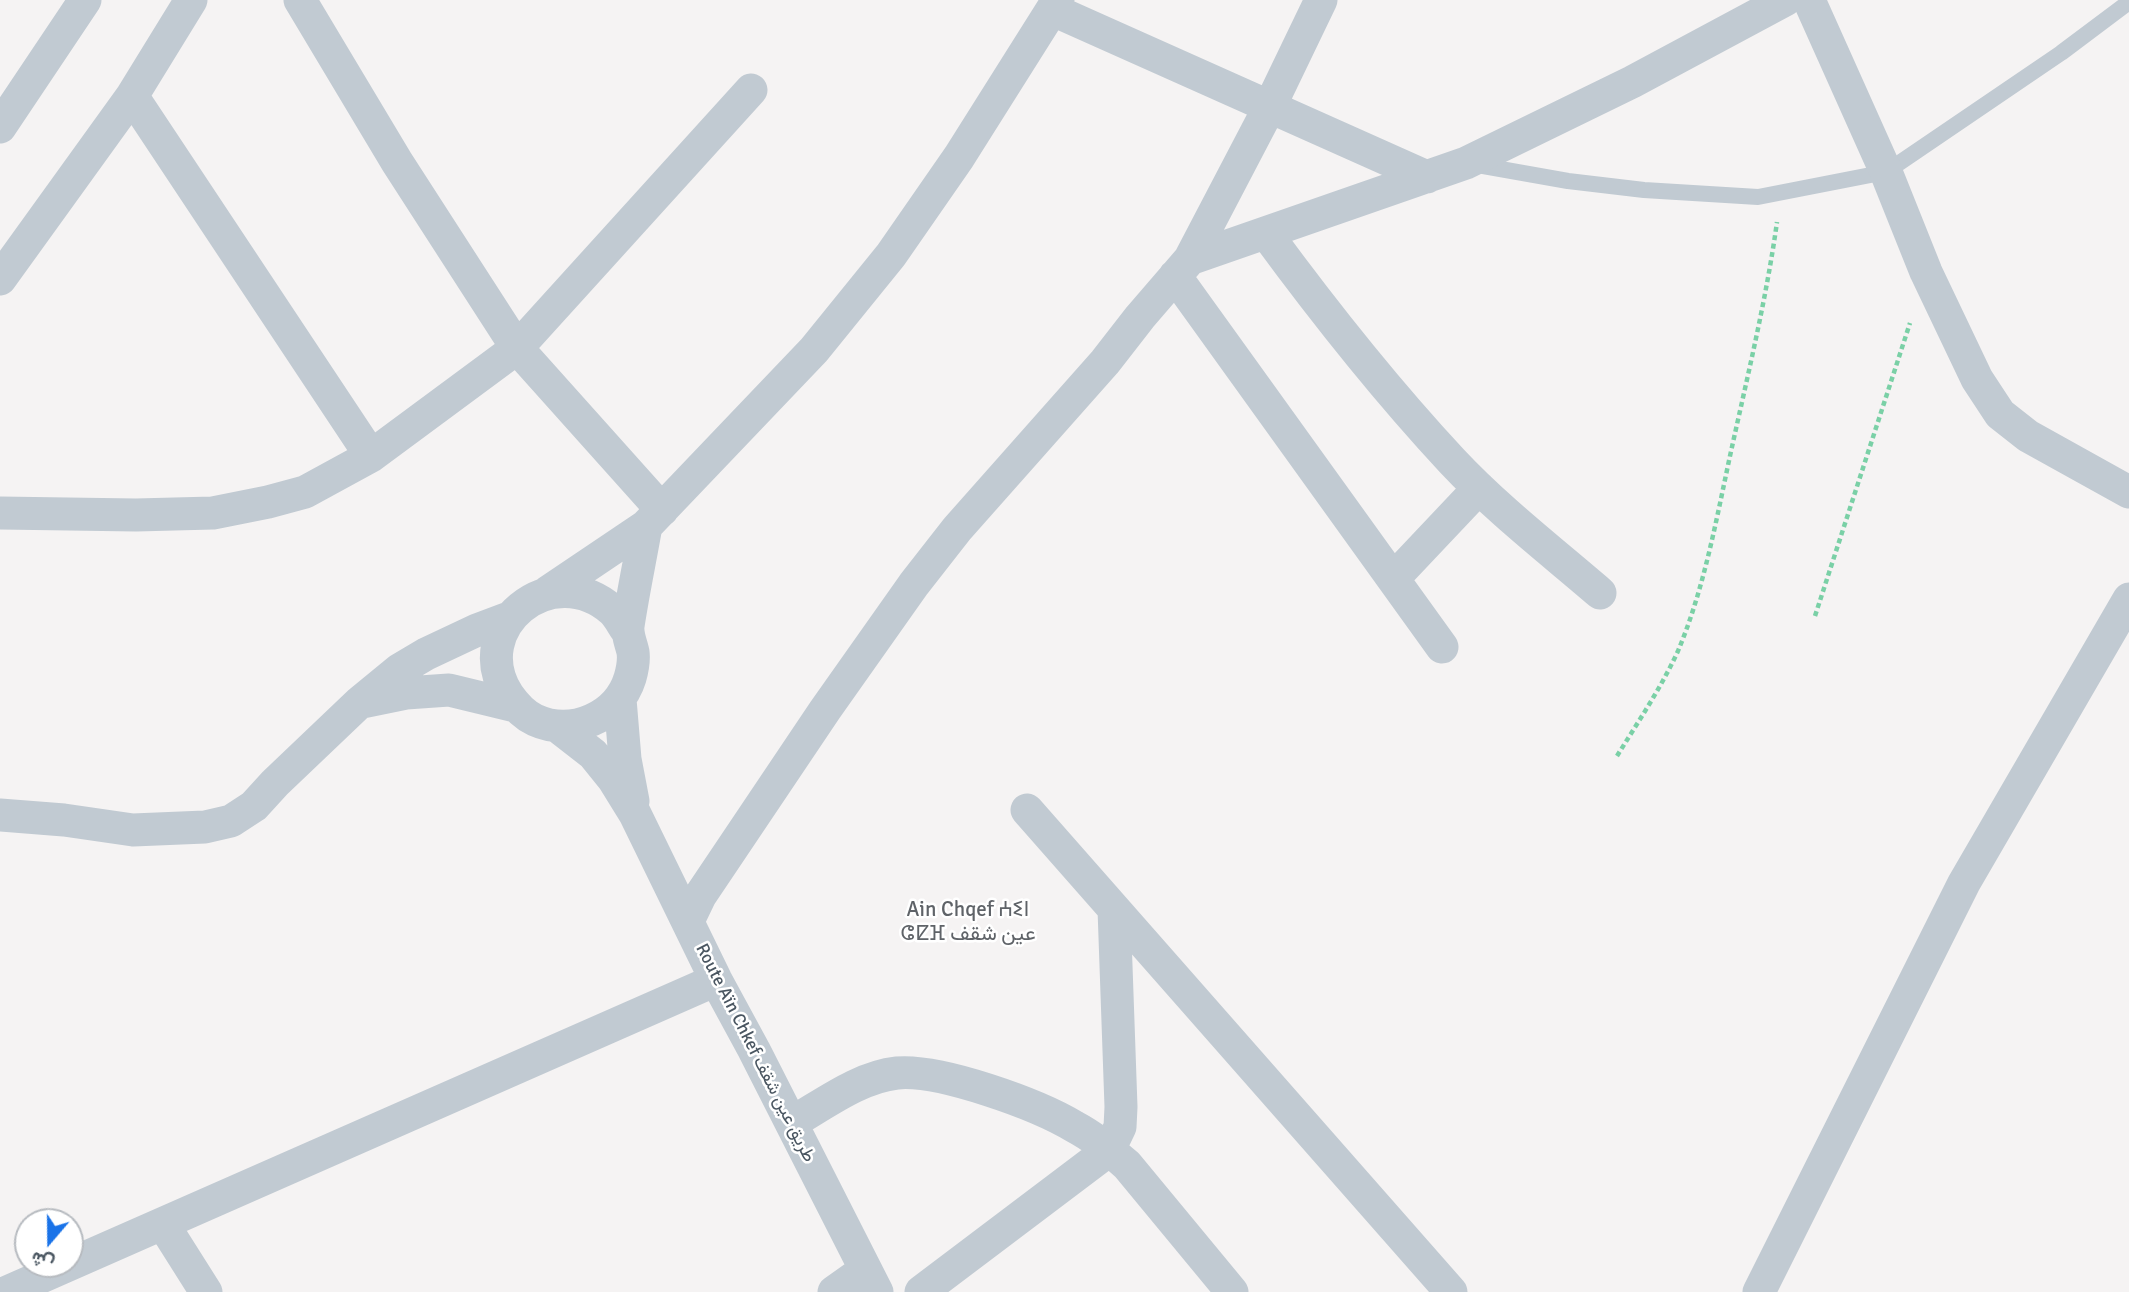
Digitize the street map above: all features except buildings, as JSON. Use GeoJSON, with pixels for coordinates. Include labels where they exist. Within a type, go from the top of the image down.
{"type":"FeatureCollection","features":[{"type":"Feature","properties":{"kind":"street"},"geometry":{"type":"LineString","coordinates":[[0,127],[85,0]]}},
{"type":"Feature","properties":{"kind":"street"},"geometry":{"type":"LineString","coordinates":[[0,279],[132,96],[191,0]]}},
{"type":"Feature","properties":{"kind":"street"},"geometry":{"type":"LineString","coordinates":[[300,0],[397,162],[517,348],[654,518]]}},
{"type":"Feature","properties":{"kind":"street"},"geometry":{"type":"LineString","coordinates":[[688,921],[700,896],[825,710],[914,584],[957,529],[1105,362],[1183,267],[1270,106],[1321,0]]}},
{"type":"Feature","properties":{"kind":"street"},"geometry":{"type":"LineString","coordinates":[[1183,267],[1266,233],[1466,163],[1633,82],[1785,0]]}},
{"type":"Feature","properties":{"kind":"street"},"geometry":{"type":"LineString","coordinates":[[1808,0],[1886,172],[1926,272],[1977,379],[2000,414],[2028,436],[2129,492]]}},
{"type":"Feature","properties":{"kind":"street"},"geometry":{"type":"LineString","coordinates":[[0,815],[64,820],[133,830],[205,827],[230,821],[254,806],[360,702],[399,670],[426,654],[509,618],[527,602],[548,592],[654,518],[814,349],[891,255],[959,157],[1055,5],[1427,177]]}},
{"type":"Feature","properties":{"kind":"street"},"geometry":{"type":"LineString","coordinates":[[0,513],[213,513],[305,492],[371,456],[517,348],[751,90]]}},
{"type":"Feature","properties":{"kind":"street"},"geometry":{"type":"LineString","coordinates":[[132,96],[371,456]]}},
{"type":"Feature","properties":{"kind":"street"},"geometry":{"type":"LineString","coordinates":[[1266,233],[1325,313],[1453,462],[1479,488],[1600,593]]}},
{"type":"Feature","properties":{"kind":"street"},"geometry":{"type":"LineString","coordinates":[[1183,267],[1393,579],[1442,647]]}},
{"type":"Feature","properties":{"kind":"street"},"geometry":{"type":"LineString","coordinates":[[1393,579],[1479,488]]}},
{"type":"Feature","properties":{"kind":"street"},"geometry":{"type":"LineString","coordinates":[[627,631],[654,518]]}},
{"type":"Feature","properties":{"kind":"street"},"geometry":{"type":"LineString","coordinates":[[360,702],[406,693],[449,690],[515,706],[535,720],[557,726],[581,725],[603,716],[620,699],[631,678],[633,654],[627,631],[614,611],[595,597],[572,591],[548,592]]}},
{"type":"Feature","properties":{"kind":"street"},"geometry":{"type":"LineString","coordinates":[[1759,1292],[1964,883],[2129,599]]}},
{"type":"Feature","properties":{"kind":"street"},"geometry":{"type":"LineString","coordinates":[[509,618],[499,640],[496,663],[502,686],[515,706]]}},
{"type":"Feature","properties":{"kind":"street","name":"Route Aïn Chkef طريق عين شقف"},"geometry":{"type":"LineString","coordinates":[[620,699],[625,759],[635,814]]}},
{"type":"Feature","properties":{"kind":"street","name":"Route Aïn Chkef طريق عين شقف"},"geometry":{"type":"LineString","coordinates":[[557,726],[593,754],[614,780],[635,814],[716,981],[871,1281]]}},
{"type":"Feature","properties":{"kind":"street"},"geometry":{"type":"LineString","coordinates":[[1027,810],[1451,1292]]}},
{"type":"Feature","properties":{"kind":"street"},"geometry":{"type":"LineString","coordinates":[[921,1292],[1108,1150],[1119,1127],[1121,1107],[1114,909]]}},
{"type":"Feature","properties":{"kind":"street"},"geometry":{"type":"LineString","coordinates":[[7,1292],[716,981]]}},
{"type":"Feature","properties":{"kind":"street"},"geometry":{"type":"LineString","coordinates":[[791,1123],[867,1081],[896,1073],[921,1073],[1000,1094],[1075,1126],[1108,1150],[1139,1180],[1232,1292]]}},
{"type":"Feature","properties":{"kind":"street"},"geometry":{"type":"LineString","coordinates":[[163,1224],[206,1292]]}},
{"type":"Feature","properties":{"kind":"street"},"geometry":{"type":"LineString","coordinates":[[834,1292],[871,1281]]}},
{"type":"Feature","properties":{"kind":"lane"},"geometry":{"type":"LineString","coordinates":[[1466,163],[1568,181],[1644,190],[1758,197],[1886,172],[2061,53],[2129,2]]}},
{"type":"Feature","properties":{"kind":"path"},"geometry":{"type":"LineString","coordinates":[[1617,756],[1664,680],[1698,595],[1758,336],[1781,193]]}},
{"type":"Feature","properties":{"kind":"path"},"geometry":{"type":"LineString","coordinates":[[1815,616],[1926,272]]}},
{"type":"Feature","properties":{"kind":"district","name":"Ain Chqef ⵄⵉⵏ ⵛⵇⴼ عين شقف"},"geometry":{"type":"Point","coordinates":[968,922]}}]}
